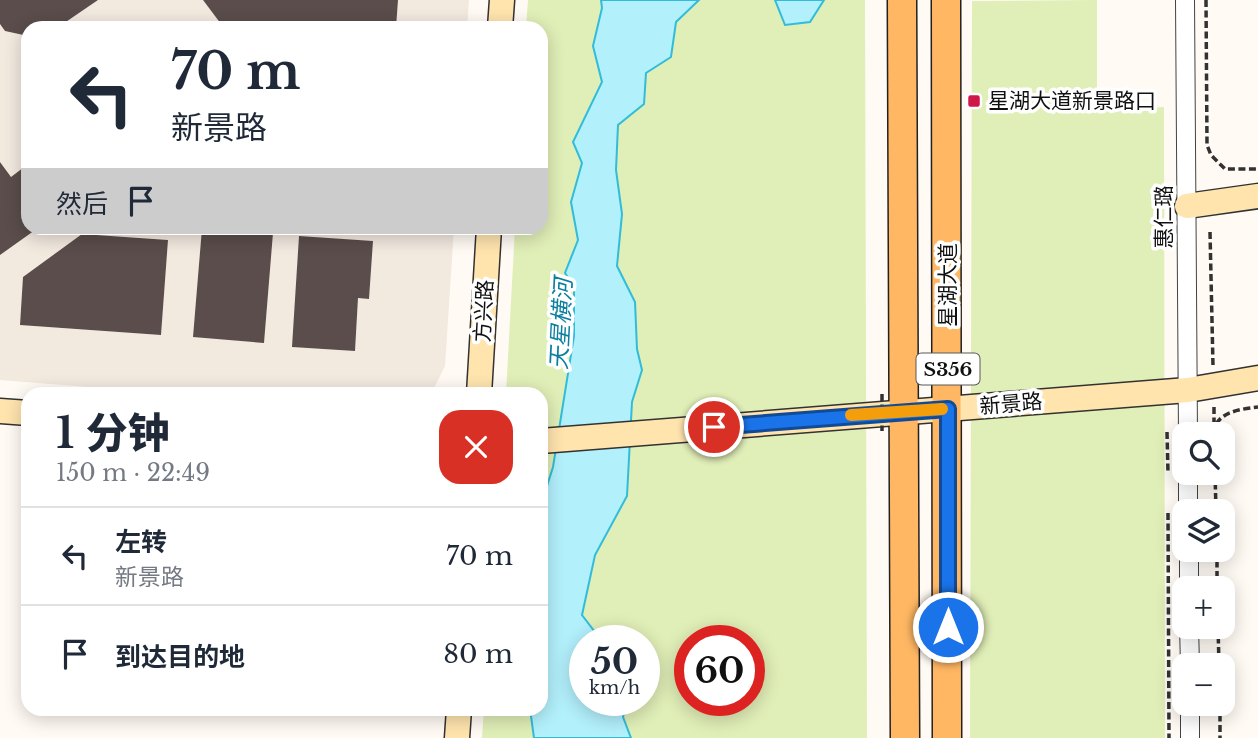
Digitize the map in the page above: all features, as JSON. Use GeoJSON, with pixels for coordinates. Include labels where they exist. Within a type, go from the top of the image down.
{"type":"FeatureCollection","features":[{"type":"Feature","properties":{"kind":"main road","name":"S356"},"geometry":{"type":"LineString","coordinates":[[902,0],[893,403],[905,738]]}},
{"type":"Feature","properties":{"kind":"main road","name":"星湖大道"},"geometry":{"type":"LineString","coordinates":[[946,0],[947,738]]}},
{"type":"Feature","properties":{"kind":"street"},"geometry":{"type":"LineString","coordinates":[[500,21],[502,0]]}},
{"type":"Feature","properties":{"kind":"street","name":"惠仁璐"},"geometry":{"type":"LineString","coordinates":[[1185,0],[1188,422]]}},
{"type":"Feature","properties":{"kind":"street"},"geometry":{"type":"LineString","coordinates":[[1186,206],[1258,196]]}},
{"type":"Feature","properties":{"kind":"street","name":"方兴路"},"geometry":{"type":"LineString","coordinates":[[479,387],[489,235]]}},
{"type":"Feature","properties":{"kind":"street","name":"新景路"},"geometry":{"type":"LineString","coordinates":[[548,441],[893,403],[948,409],[1188,390],[1258,379]]}},
{"type":"Feature","properties":{"kind":"street"},"geometry":{"type":"LineString","coordinates":[[0,411],[21,412]]}},
{"type":"Feature","properties":{"kind":"street"},"geometry":{"type":"LineString","coordinates":[[457,738],[459,716]]}},
{"type":"Feature","properties":{"kind":"street"},"geometry":{"type":"LineString","coordinates":[[1190,716],[1190,738]]}},
{"type":"Feature","properties":{"kind":"path"},"geometry":{"type":"LineString","coordinates":[[1206,0],[1207,145],[1211,155],[1225,169],[1258,169]]}},
{"type":"Feature","properties":{"kind":"path"},"geometry":{"type":"LineString","coordinates":[[1210,232],[1214,422]]}},
{"type":"Feature","properties":{"kind":"path"},"geometry":{"type":"LineString","coordinates":[[882,430],[893,403]]}},
{"type":"Feature","properties":{"kind":"path"},"geometry":{"type":"LineString","coordinates":[[1218,422],[1224,415],[1239,409],[1258,407]]}},
{"type":"Feature","properties":{"kind":"path"},"geometry":{"type":"LineString","coordinates":[[1167,433],[1172,433]]}},
{"type":"Feature","properties":{"kind":"path"},"geometry":{"type":"LineString","coordinates":[[1220,716],[1220,738]]}},
{"type":"Feature","properties":{"kind":"green space"},"geometry":{"type":"Polygon","coordinates":[[[528,0],[865,0],[867,738],[482,738],[484,716],[548,716],[548,387],[506,387],[515,235],[548,235],[548,21],[526,21],[528,0]]]}},
{"type":"Feature","properties":{"kind":"green space"},"geometry":{"type":"Polygon","coordinates":[[[1097,0],[1097,110],[1164,107],[1165,738],[970,738],[972,1],[1097,0]]]}},
{"type":"Feature","properties":{"kind":"shaded area"},"geometry":{"type":"Polygon","coordinates":[[[98,0],[203,0],[219,21],[67,21],[98,0]]]}},
{"type":"Feature","properties":{"kind":"shaded area"},"geometry":{"type":"Polygon","coordinates":[[[398,0],[469,0],[468,21],[396,21],[398,0]]]}},
{"type":"Feature","properties":{"kind":"shaded area"},"geometry":{"type":"Polygon","coordinates":[[[0,24],[5,31],[21,34],[21,169],[11,177],[0,162],[0,24]]]}},
{"type":"Feature","properties":{"kind":"shaded area"},"geometry":{"type":"Polygon","coordinates":[[[28,235],[81,235],[23,277],[20,325],[161,335],[168,240],[96,235],[201,235],[193,336],[264,343],[273,235],[454,235],[445,366],[434,387],[88,387],[0,380],[0,255],[28,235]],[[299,237],[293,347],[355,351],[358,298],[369,299],[373,241],[299,237]]]}},
{"type":"Feature","properties":{"kind":"water"},"geometry":{"type":"Polygon","coordinates":[[[601,0],[699,0],[676,22],[671,57],[646,73],[644,104],[618,125],[616,170],[622,214],[617,266],[635,302],[637,349],[642,370],[632,402],[627,496],[595,555],[582,615],[590,625],[569,625],[569,716],[623,716],[631,738],[534,738],[531,716],[548,716],[548,483],[553,467],[574,336],[574,287],[565,273],[578,240],[571,202],[582,163],[573,142],[602,82],[593,46],[602,8],[601,0]]]}},
{"type":"Feature","properties":{"kind":"water"},"geometry":{"type":"Polygon","coordinates":[[[775,0],[824,0],[810,22],[785,25],[775,0]]]}},
{"type":"Feature","properties":{"kind":"building"},"geometry":{"type":"Polygon","coordinates":[[[0,0],[98,0],[67,21],[21,21],[21,34],[5,31],[0,24],[0,0]]]}},
{"type":"Feature","properties":{"kind":"building"},"geometry":{"type":"Polygon","coordinates":[[[203,0],[398,0],[396,21],[219,21],[203,0]]]}},
{"type":"Feature","properties":{"kind":"building"},"geometry":{"type":"Polygon","coordinates":[[[0,162],[11,177],[21,169],[21,235],[28,235],[0,255],[0,162]]]}},
{"type":"Feature","properties":{"kind":"building"},"geometry":{"type":"Polygon","coordinates":[[[81,235],[168,240],[161,335],[20,325],[23,277],[81,235]]]}},
{"type":"Feature","properties":{"kind":"building"},"geometry":{"type":"Polygon","coordinates":[[[201,235],[273,235],[264,343],[193,337],[201,235]]]}},
{"type":"Feature","properties":{"kind":"building"},"geometry":{"type":"Polygon","coordinates":[[[299,236],[373,241],[369,299],[358,298],[355,351],[292,347],[299,236]]]}},
{"type":"Feature","properties":{"kind":"slow traffic"},"geometry":{"type":"LineString","coordinates":[[851,415],[942,409]]}},
{"type":"Feature","properties":{"kind":"place","name":"星湖大道新景路口"},"geometry":{"type":"Point","coordinates":[974,101]}},
{"type":"Feature","properties":{"kind":"route"},"geometry":{"type":"LineString","coordinates":[[714,427],[948,409],[948,627]]}},
{"type":"Feature","properties":{"kind":"water label","name":"天星横河"},"geometry":{"type":"Point","coordinates":[561,324]}}]}
